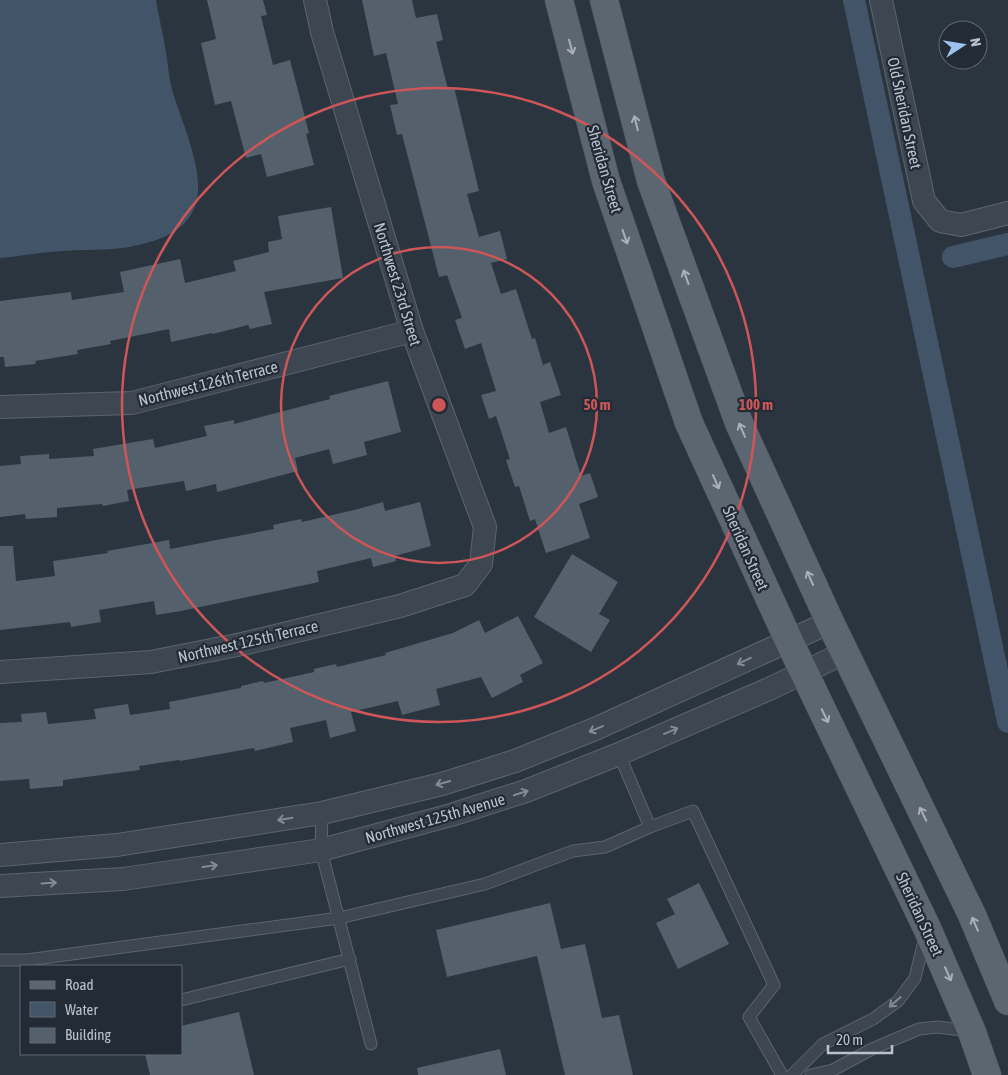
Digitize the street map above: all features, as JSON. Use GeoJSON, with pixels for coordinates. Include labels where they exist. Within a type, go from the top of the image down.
{"type":"FeatureCollection","features":[{"type":"Feature","properties":{"kind":"main road","name":"Sheridan Street"},"geometry":{"type":"LineString","coordinates":[[559,0],[606,182],[689,423],[788,641],[927,928],[972,1032],[987,1075]]}},
{"type":"Feature","properties":{"kind":"main road"},"geometry":{"type":"LineString","coordinates":[[604,0],[651,181],[739,422],[844,653],[972,915],[1008,1001]]}},
{"type":"Feature","properties":{"kind":"street","name":"Northwest 23rd Street"},"geometry":{"type":"LineString","coordinates":[[315,0],[322,32],[412,331],[484,527],[481,564]]}},
{"type":"Feature","properties":{"kind":"street","name":"Old Sheridan Street"},"geometry":{"type":"LineString","coordinates":[[881,0],[924,200],[940,221],[961,225],[1008,213]]}},
{"type":"Feature","properties":{"kind":"street","name":"Northwest 126th Terrace"},"geometry":{"type":"LineString","coordinates":[[0,407],[132,402],[412,331]]}},
{"type":"Feature","properties":{"kind":"street","name":"Northwest 125th Terrace"},"geometry":{"type":"LineString","coordinates":[[0,672],[151,662],[242,644],[400,606],[465,585],[481,564]]}},
{"type":"Feature","properties":{"kind":"street","name":"Northwest 125th Avenue"},"geometry":{"type":"LineString","coordinates":[[0,855],[117,845],[322,813],[442,784],[515,762],[595,729],[830,622]]}},
{"type":"Feature","properties":{"kind":"street","name":"Northwest 125th Avenue"},"geometry":{"type":"LineString","coordinates":[[0,886],[124,879],[321,850],[451,815],[526,791],[619,754],[760,693],[844,653]]}},
{"type":"Feature","properties":{"kind":"lane"},"geometry":{"type":"LineString","coordinates":[[619,754],[650,826]]}},
{"type":"Feature","properties":{"kind":"lane"},"geometry":{"type":"LineString","coordinates":[[0,960],[27,960],[339,918],[485,884],[573,851],[605,847],[650,826],[692,811],[774,985],[749,1017],[782,1075]]}},
{"type":"Feature","properties":{"kind":"lane"},"geometry":{"type":"LineString","coordinates":[[322,813],[321,850],[371,1044]]}},
{"type":"Feature","properties":{"kind":"lane"},"geometry":{"type":"LineString","coordinates":[[792,1075],[823,1044],[873,1019],[898,1001],[915,978],[927,928]]}},
{"type":"Feature","properties":{"kind":"lane"},"geometry":{"type":"LineString","coordinates":[[182,1000],[350,959]]}},
{"type":"Feature","properties":{"kind":"lane"},"geometry":{"type":"LineString","coordinates":[[811,1075],[833,1070],[872,1049],[919,1029],[938,1027],[972,1032]]}},
{"type":"Feature","properties":{"kind":"water"},"geometry":{"type":"Polygon","coordinates":[[[0,0],[156,0],[172,90],[196,165],[198,188],[195,208],[183,225],[162,238],[129,247],[72,250],[0,258],[0,0]]]}},
{"type":"Feature","properties":{"kind":"building"},"geometry":{"type":"Polygon","coordinates":[[[207,0],[263,0],[267,15],[261,16],[273,65],[290,60],[309,133],[306,134],[314,165],[267,177],[261,154],[246,158],[231,101],[215,105],[201,43],[216,39],[207,0]]]}},
{"type":"Feature","properties":{"kind":"building"},"geometry":{"type":"Polygon","coordinates":[[[362,0],[412,0],[416,18],[437,14],[443,40],[436,42],[448,89],[454,87],[479,191],[467,194],[479,237],[500,231],[507,259],[491,263],[501,294],[516,289],[532,339],[535,338],[543,365],[550,362],[561,395],[540,402],[549,433],[566,427],[581,476],[590,473],[598,497],[579,504],[590,538],[546,553],[535,519],[530,521],[519,486],[515,487],[506,460],[510,459],[496,416],[489,419],[481,395],[496,391],[481,343],[465,349],[455,320],[462,318],[447,275],[439,277],[402,134],[397,135],[390,105],[398,104],[386,53],[374,56],[362,0]]]}},
{"type":"Feature","properties":{"kind":"building"},"geometry":{"type":"Polygon","coordinates":[[[331,207],[343,278],[264,292],[272,324],[250,329],[248,325],[171,342],[169,329],[110,341],[111,344],[77,350],[78,354],[35,361],[36,364],[5,367],[4,357],[0,357],[0,301],[71,292],[72,300],[124,292],[120,272],[180,259],[185,283],[236,271],[233,261],[269,252],[268,242],[282,239],[278,216],[331,207]]]}},
{"type":"Feature","properties":{"kind":"building"},"geometry":{"type":"Polygon","coordinates":[[[388,381],[401,432],[364,442],[367,455],[333,464],[329,449],[295,458],[298,471],[217,492],[216,484],[186,491],[184,481],[127,490],[129,501],[103,506],[102,504],[57,508],[57,517],[26,519],[25,514],[0,517],[0,466],[21,464],[20,456],[49,454],[49,459],[94,456],[93,449],[153,439],[155,448],[207,436],[204,426],[234,420],[234,424],[330,399],[329,396],[388,381]]]}},
{"type":"Feature","properties":{"kind":"building"},"geometry":{"type":"Polygon","coordinates":[[[383,502],[385,511],[420,502],[431,546],[395,556],[396,561],[373,567],[371,558],[317,571],[319,582],[181,611],[156,615],[154,601],[99,610],[101,622],[71,627],[70,622],[0,630],[0,546],[13,546],[16,581],[55,576],[53,561],[108,553],[107,551],[169,540],[170,549],[274,529],[273,525],[301,519],[302,522],[383,502]]]}},
{"type":"Feature","properties":{"kind":"building"},"geometry":{"type":"Polygon","coordinates":[[[572,554],[618,582],[599,614],[610,620],[591,652],[534,617],[572,554]]]}},
{"type":"Feature","properties":{"kind":"building"},"geometry":{"type":"Polygon","coordinates":[[[518,616],[543,663],[520,675],[523,682],[492,698],[481,677],[436,689],[440,705],[402,715],[398,701],[351,712],[356,731],[330,738],[326,720],[290,728],[293,742],[255,751],[254,748],[139,766],[140,770],[63,780],[63,786],[30,789],[29,779],[0,781],[0,723],[22,722],[21,714],[46,712],[48,724],[96,719],[94,709],[128,704],[130,715],[170,709],[169,702],[241,688],[241,686],[263,681],[264,683],[314,672],[314,669],[336,664],[337,667],[386,655],[385,653],[453,633],[479,620],[485,633],[518,616]]]}},
{"type":"Feature","properties":{"kind":"building"},"geometry":{"type":"Polygon","coordinates":[[[699,883],[729,944],[678,969],[656,923],[675,914],[667,899],[699,883]]]}},
{"type":"Feature","properties":{"kind":"building"},"geometry":{"type":"Polygon","coordinates":[[[550,903],[561,949],[585,944],[602,1018],[619,1015],[633,1075],[565,1075],[537,956],[447,977],[436,930],[550,903]]]}},
{"type":"Feature","properties":{"kind":"building"},"geometry":{"type":"Polygon","coordinates":[[[239,1012],[254,1075],[150,1075],[145,1055],[182,1055],[182,1026],[239,1012]]]}},
{"type":"Feature","properties":{"kind":"building"},"geometry":{"type":"Polygon","coordinates":[[[500,1049],[506,1075],[418,1075],[417,1068],[500,1049]]]}},
{"type":"Feature","properties":{"kind":"waterway"},"geometry":{"type":"LineString","coordinates":[[854,0],[1008,722]]}},
{"type":"Feature","properties":{"kind":"waterway"},"geometry":{"type":"LineString","coordinates":[[953,257],[1008,244]]}}]}
